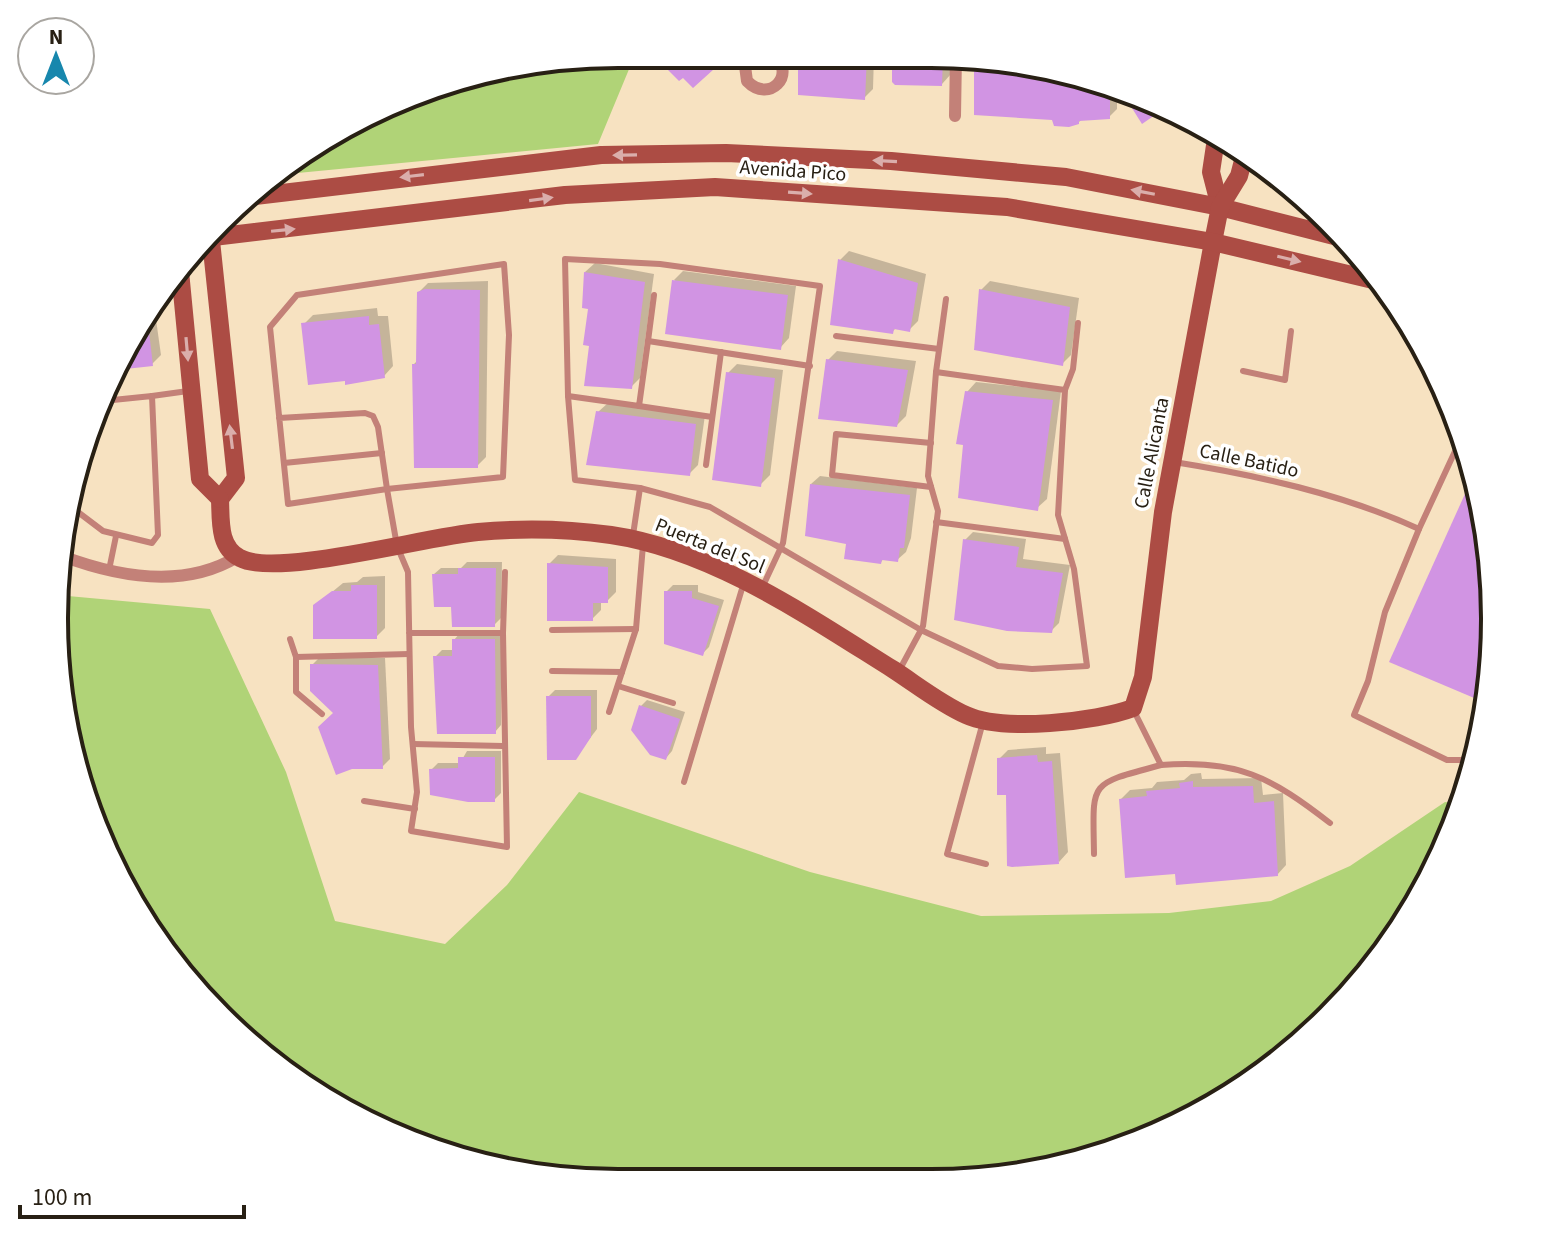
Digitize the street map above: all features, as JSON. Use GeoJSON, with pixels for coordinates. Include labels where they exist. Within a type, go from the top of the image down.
{"type":"FeatureCollection","features":[{"type":"Feature","properties":{"kind":"main road","name":"Calle Alicanta"},"geometry":{"type":"LineString","coordinates":[[1215,147],[1211,172],[1220,207]]}},
{"type":"Feature","properties":{"kind":"main road","name":"Avenida Pico"},"geometry":{"type":"LineString","coordinates":[[268,195],[601,155],[726,153],[891,161],[1066,177],[1220,207],[1324,233]]}},
{"type":"Feature","properties":{"kind":"main road","name":"Calle Alicanta"},"geometry":{"type":"LineString","coordinates":[[1133,708],[1143,677],[1163,512],[1220,207],[1239,176],[1242,165]]}},
{"type":"Feature","properties":{"kind":"main road","name":"Avenida Pico"},"geometry":{"type":"LineString","coordinates":[[224,234],[565,195],[715,187],[1007,207],[1213,242],[1362,277]]}},
{"type":"Feature","properties":{"kind":"main road"},"geometry":{"type":"LineString","coordinates":[[211,250],[236,478],[220,499]]}},
{"type":"Feature","properties":{"kind":"main road"},"geometry":{"type":"LineString","coordinates":[[181,284],[200,479],[220,499],[225,546],[237,557]]}},
{"type":"Feature","properties":{"kind":"main road","name":"Puerta del Sol"},"geometry":{"type":"LineString","coordinates":[[237,557],[258,565],[477,532],[522,530],[638,540],[752,586],[968,717],[1025,724],[1105,718],[1133,708]]}},
{"type":"Feature","properties":{"kind":"street"},"geometry":{"type":"LineString","coordinates":[[745,68],[747,81],[760,90],[780,83],[782,68]]}},
{"type":"Feature","properties":{"kind":"street"},"geometry":{"type":"LineString","coordinates":[[955,116],[956,69]]}},
{"type":"Feature","properties":{"kind":"street"},"geometry":{"type":"LineString","coordinates":[[72,559],[146,577],[184,577],[216,570],[237,557]]}},
{"type":"Feature","properties":{"kind":"lane"},"geometry":{"type":"LineString","coordinates":[[684,782],[752,586],[781,546],[820,286],[660,264],[565,259],[568,396],[575,480],[640,488],[710,507],[781,546],[921,630],[998,666],[1032,669],[1087,666],[1074,569],[1058,515],[1065,390],[1073,369],[1078,323]]}},
{"type":"Feature","properties":{"kind":"lane"},"geometry":{"type":"LineString","coordinates":[[504,264],[509,335],[503,477],[387,489],[288,504],[284,463],[270,327],[297,295],[504,264]]}},
{"type":"Feature","properties":{"kind":"lane"},"geometry":{"type":"LineString","coordinates":[[639,406],[654,295]]}},
{"type":"Feature","properties":{"kind":"lane"},"geometry":{"type":"LineString","coordinates":[[898,673],[921,630],[938,511],[931,487],[931,443],[946,299]]}},
{"type":"Feature","properties":{"kind":"lane"},"geometry":{"type":"LineString","coordinates":[[1243,371],[1285,380],[1291,331]]}},
{"type":"Feature","properties":{"kind":"lane"},"geometry":{"type":"LineString","coordinates":[[836,336],[939,349]]}},
{"type":"Feature","properties":{"kind":"lane"},"geometry":{"type":"LineString","coordinates":[[648,341],[810,366]]}},
{"type":"Feature","properties":{"kind":"lane"},"geometry":{"type":"LineString","coordinates":[[706,465],[721,352]]}},
{"type":"Feature","properties":{"kind":"lane"},"geometry":{"type":"LineString","coordinates":[[936,372],[1065,390]]}},
{"type":"Feature","properties":{"kind":"lane"},"geometry":{"type":"LineString","coordinates":[[114,400],[191,391]]}},
{"type":"Feature","properties":{"kind":"lane"},"geometry":{"type":"LineString","coordinates":[[79,513],[103,531],[116,536],[152,543],[158,535],[152,396]]}},
{"type":"Feature","properties":{"kind":"lane"},"geometry":{"type":"LineString","coordinates":[[568,396],[712,417]]}},
{"type":"Feature","properties":{"kind":"lane"},"geometry":{"type":"LineString","coordinates":[[279,418],[365,413],[373,416],[378,427],[397,546],[408,572],[417,792],[411,831],[507,847],[503,746],[505,572]]}},
{"type":"Feature","properties":{"kind":"lane"},"geometry":{"type":"LineString","coordinates":[[931,443],[836,434],[832,475],[931,487]]}},
{"type":"Feature","properties":{"kind":"lane"},"geometry":{"type":"LineString","coordinates":[[1455,452],[1391,594],[1368,681],[1354,715],[1447,760],[1462,760]]}},
{"type":"Feature","properties":{"kind":"lane"},"geometry":{"type":"LineString","coordinates":[[284,463],[382,453]]}},
{"type":"Feature","properties":{"kind":"lane","name":"Calle Batido"},"geometry":{"type":"LineString","coordinates":[[1174,462],[1317,493],[1385,514],[1419,529]]}},
{"type":"Feature","properties":{"kind":"lane"},"geometry":{"type":"LineString","coordinates":[[609,712],[636,629],[640,488]]}},
{"type":"Feature","properties":{"kind":"lane"},"geometry":{"type":"LineString","coordinates":[[936,522],[1065,539]]}},
{"type":"Feature","properties":{"kind":"lane"},"geometry":{"type":"LineString","coordinates":[[109,570],[116,536]]}},
{"type":"Feature","properties":{"kind":"lane"},"geometry":{"type":"LineString","coordinates":[[552,630],[636,629]]}},
{"type":"Feature","properties":{"kind":"lane"},"geometry":{"type":"LineString","coordinates":[[409,633],[503,633]]}},
{"type":"Feature","properties":{"kind":"lane"},"geometry":{"type":"LineString","coordinates":[[290,639],[296,657],[296,692],[322,714]]}},
{"type":"Feature","properties":{"kind":"lane"},"geometry":{"type":"LineString","coordinates":[[296,657],[409,654]]}},
{"type":"Feature","properties":{"kind":"lane"},"geometry":{"type":"LineString","coordinates":[[552,671],[622,672]]}},
{"type":"Feature","properties":{"kind":"lane"},"geometry":{"type":"LineString","coordinates":[[618,686],[673,703]]}},
{"type":"Feature","properties":{"kind":"lane"},"geometry":{"type":"LineString","coordinates":[[1133,708],[1161,765]]}},
{"type":"Feature","properties":{"kind":"lane"},"geometry":{"type":"LineString","coordinates":[[984,719],[947,854],[986,864]]}},
{"type":"Feature","properties":{"kind":"lane"},"geometry":{"type":"LineString","coordinates":[[413,744],[503,746]]}},
{"type":"Feature","properties":{"kind":"lane"},"geometry":{"type":"LineString","coordinates":[[1094,854],[1093,798],[1098,788],[1118,777],[1161,765],[1199,762],[1247,770],[1299,798],[1330,823]]}},
{"type":"Feature","properties":{"kind":"lane"},"geometry":{"type":"LineString","coordinates":[[364,801],[415,809]]}},
{"type":"Feature","properties":{"kind":"green space"},"geometry":{"type":"Polygon","coordinates":[[[630,68],[598,144],[296,173],[375,125],[442,97],[547,73],[630,68]]]}},
{"type":"Feature","properties":{"kind":"green space"},"geometry":{"type":"Polygon","coordinates":[[[69,596],[210,609],[286,772],[335,921],[445,944],[507,885],[579,792],[810,872],[981,916],[1169,913],[1271,901],[1350,866],[1445,802],[1449,803],[1439,829],[1407,894],[1367,954],[1320,1008],[1266,1055],[1236,1076],[1206,1095],[1141,1127],[1073,1150],[967,1168],[618,1169],[547,1164],[442,1140],[343,1095],[283,1055],[256,1032],[229,1008],[182,954],[142,894],[97,795],[73,690],[69,596]]]}},
{"type":"Feature","properties":{"kind":"building"},"geometry":{"type":"Polygon","coordinates":[[[666,68],[715,68],[693,88],[683,78],[679,81],[666,68]]]}},
{"type":"Feature","properties":{"kind":"building"},"geometry":{"type":"Polygon","coordinates":[[[798,68],[866,68],[865,100],[798,95],[798,68]]]}},
{"type":"Feature","properties":{"kind":"building"},"geometry":{"type":"Polygon","coordinates":[[[892,68],[943,68],[942,86],[895,85],[892,82],[892,68]]]}},
{"type":"Feature","properties":{"kind":"building"},"geometry":{"type":"Polygon","coordinates":[[[974,70],[1038,79],[1110,98],[1110,119],[1079,121],[1079,124],[1069,127],[1054,126],[1052,120],[974,115],[974,70]]]}},
{"type":"Feature","properties":{"kind":"building"},"geometry":{"type":"Polygon","coordinates":[[[1131,106],[1154,116],[1142,124],[1131,106]]]}},
{"type":"Feature","properties":{"kind":"building"},"geometry":{"type":"Polygon","coordinates":[[[838,259],[918,283],[910,332],[894,329],[893,334],[830,325],[838,259]]]}},
{"type":"Feature","properties":{"kind":"building"},"geometry":{"type":"Polygon","coordinates":[[[584,272],[645,282],[632,389],[584,386],[589,346],[583,345],[588,309],[582,308],[584,272]]]}},
{"type":"Feature","properties":{"kind":"building"},"geometry":{"type":"Polygon","coordinates":[[[672,280],[788,295],[781,350],[665,334],[672,280]]]}},
{"type":"Feature","properties":{"kind":"building"},"geometry":{"type":"Polygon","coordinates":[[[425,289],[480,290],[478,468],[414,468],[412,364],[416,364],[417,292],[425,289]]]}},
{"type":"Feature","properties":{"kind":"building"},"geometry":{"type":"Polygon","coordinates":[[[979,289],[1070,307],[1063,366],[974,350],[979,289]]]}},
{"type":"Feature","properties":{"kind":"building"},"geometry":{"type":"Polygon","coordinates":[[[369,316],[369,325],[379,324],[385,378],[345,385],[345,381],[308,385],[301,323],[369,316]]]}},
{"type":"Feature","properties":{"kind":"building"},"geometry":{"type":"Polygon","coordinates":[[[149,332],[153,366],[128,369],[149,332]]]}},
{"type":"Feature","properties":{"kind":"building"},"geometry":{"type":"Polygon","coordinates":[[[826,359],[908,370],[897,427],[818,419],[826,359]]]}},
{"type":"Feature","properties":{"kind":"building"},"geometry":{"type":"Polygon","coordinates":[[[726,372],[775,378],[761,487],[712,480],[726,372]]]}},
{"type":"Feature","properties":{"kind":"building"},"geometry":{"type":"Polygon","coordinates":[[[965,391],[1053,400],[1038,511],[958,498],[963,445],[956,444],[965,391]]]}},
{"type":"Feature","properties":{"kind":"building"},"geometry":{"type":"Polygon","coordinates":[[[596,411],[696,424],[690,476],[586,465],[596,411]]]}},
{"type":"Feature","properties":{"kind":"building"},"geometry":{"type":"Polygon","coordinates":[[[810,484],[910,495],[904,548],[900,548],[898,562],[882,560],[881,564],[844,559],[846,544],[805,536],[810,484]]]}},
{"type":"Feature","properties":{"kind":"building"},"geometry":{"type":"Polygon","coordinates":[[[1466,492],[1480,582],[1480,655],[1475,698],[1389,662],[1466,492]]]}},
{"type":"Feature","properties":{"kind":"building"},"geometry":{"type":"Polygon","coordinates":[[[963,539],[1019,547],[1016,567],[1063,573],[1052,633],[1007,631],[954,620],[963,539]]]}},
{"type":"Feature","properties":{"kind":"building"},"geometry":{"type":"Polygon","coordinates":[[[547,563],[608,567],[608,603],[593,603],[593,621],[547,621],[547,563]]]}},
{"type":"Feature","properties":{"kind":"building"},"geometry":{"type":"Polygon","coordinates":[[[458,568],[496,568],[495,627],[452,627],[451,607],[434,607],[432,574],[458,574],[458,568]]]}},
{"type":"Feature","properties":{"kind":"building"},"geometry":{"type":"Polygon","coordinates":[[[351,585],[377,585],[377,639],[313,639],[313,605],[332,591],[351,591],[351,585]]]}},
{"type":"Feature","properties":{"kind":"building"},"geometry":{"type":"Polygon","coordinates":[[[664,591],[692,591],[692,598],[719,606],[703,656],[664,644],[664,591]]]}},
{"type":"Feature","properties":{"kind":"building"},"geometry":{"type":"Polygon","coordinates":[[[452,639],[495,639],[496,734],[437,734],[433,656],[452,656],[452,639]]]}},
{"type":"Feature","properties":{"kind":"building"},"geometry":{"type":"Polygon","coordinates":[[[310,664],[378,665],[383,769],[352,769],[336,775],[318,727],[333,713],[310,691],[310,664]]]}},
{"type":"Feature","properties":{"kind":"building"},"geometry":{"type":"Polygon","coordinates":[[[546,696],[591,696],[591,737],[576,760],[547,760],[546,696]]]}},
{"type":"Feature","properties":{"kind":"building"},"geometry":{"type":"Polygon","coordinates":[[[639,705],[680,719],[666,760],[650,755],[631,730],[639,705]]]}},
{"type":"Feature","properties":{"kind":"building"},"geometry":{"type":"Polygon","coordinates":[[[1037,755],[1038,762],[1052,761],[1059,864],[1007,866],[1006,795],[997,795],[997,758],[1037,755]]]}},
{"type":"Feature","properties":{"kind":"building"},"geometry":{"type":"Polygon","coordinates":[[[458,757],[495,757],[495,802],[468,802],[430,795],[429,769],[458,768],[458,757]]]}},
{"type":"Feature","properties":{"kind":"building"},"geometry":{"type":"Polygon","coordinates":[[[1193,781],[1193,787],[1253,786],[1254,803],[1274,801],[1278,876],[1176,885],[1175,874],[1125,878],[1119,799],[1147,796],[1146,791],[1180,788],[1179,783],[1193,781]]]}}]}
